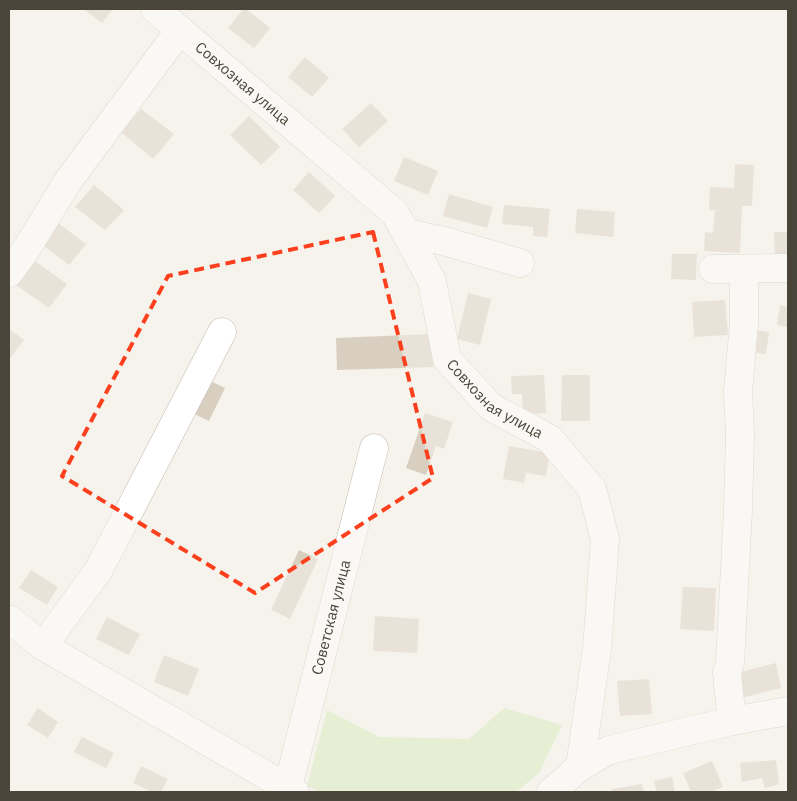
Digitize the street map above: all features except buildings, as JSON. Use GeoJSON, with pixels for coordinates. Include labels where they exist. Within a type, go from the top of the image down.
{"type":"FeatureCollection","features":[{"type":"Feature","properties":{"kind":"street","name":"Совхозная улица"},"geometry":{"type":"LineString","coordinates":[[155,9],[395,213],[432,281],[447,359],[491,407],[550,439],[592,488],[605,539],[597,649],[580,767]]}},
{"type":"Feature","properties":{"kind":"street"},"geometry":{"type":"LineString","coordinates":[[9,273],[27,248],[68,181],[180,30]]}},
{"type":"Feature","properties":{"kind":"street"},"geometry":{"type":"LineString","coordinates":[[406,233],[520,263]]}},
{"type":"Feature","properties":{"kind":"street"},"geometry":{"type":"LineString","coordinates":[[432,281],[465,247]]}},
{"type":"Feature","properties":{"kind":"street"},"geometry":{"type":"LineString","coordinates":[[713,269],[788,268]]}},
{"type":"Feature","properties":{"kind":"street"},"geometry":{"type":"LineString","coordinates":[[732,721],[727,673],[730,662],[738,510],[740,435],[738,391],[744,323],[744,269]]}},
{"type":"Feature","properties":{"kind":"street"},"geometry":{"type":"LineString","coordinates":[[43,646],[98,571],[222,332]]}},
{"type":"Feature","properties":{"kind":"street","name":"Советская улица"},"geometry":{"type":"LineString","coordinates":[[9,619],[43,646],[291,790],[374,448]]}},
{"type":"Feature","properties":{"kind":"street"},"geometry":{"type":"LineString","coordinates":[[551,792],[580,767],[609,750],[732,721],[788,711]]}},
{"type":"Feature","properties":{"kind":"highlighted area"},"geometry":{"type":"Polygon","coordinates":[[[373,232],[433,478],[255,593],[62,476],[168,276],[373,232]]]}},
{"type":"Feature","properties":{"kind":"green space"},"geometry":{"type":"Polygon","coordinates":[[[504,708],[562,725],[539,773],[516,792],[320,792],[307,786],[327,710],[379,737],[469,739],[504,708]]]}}]}
